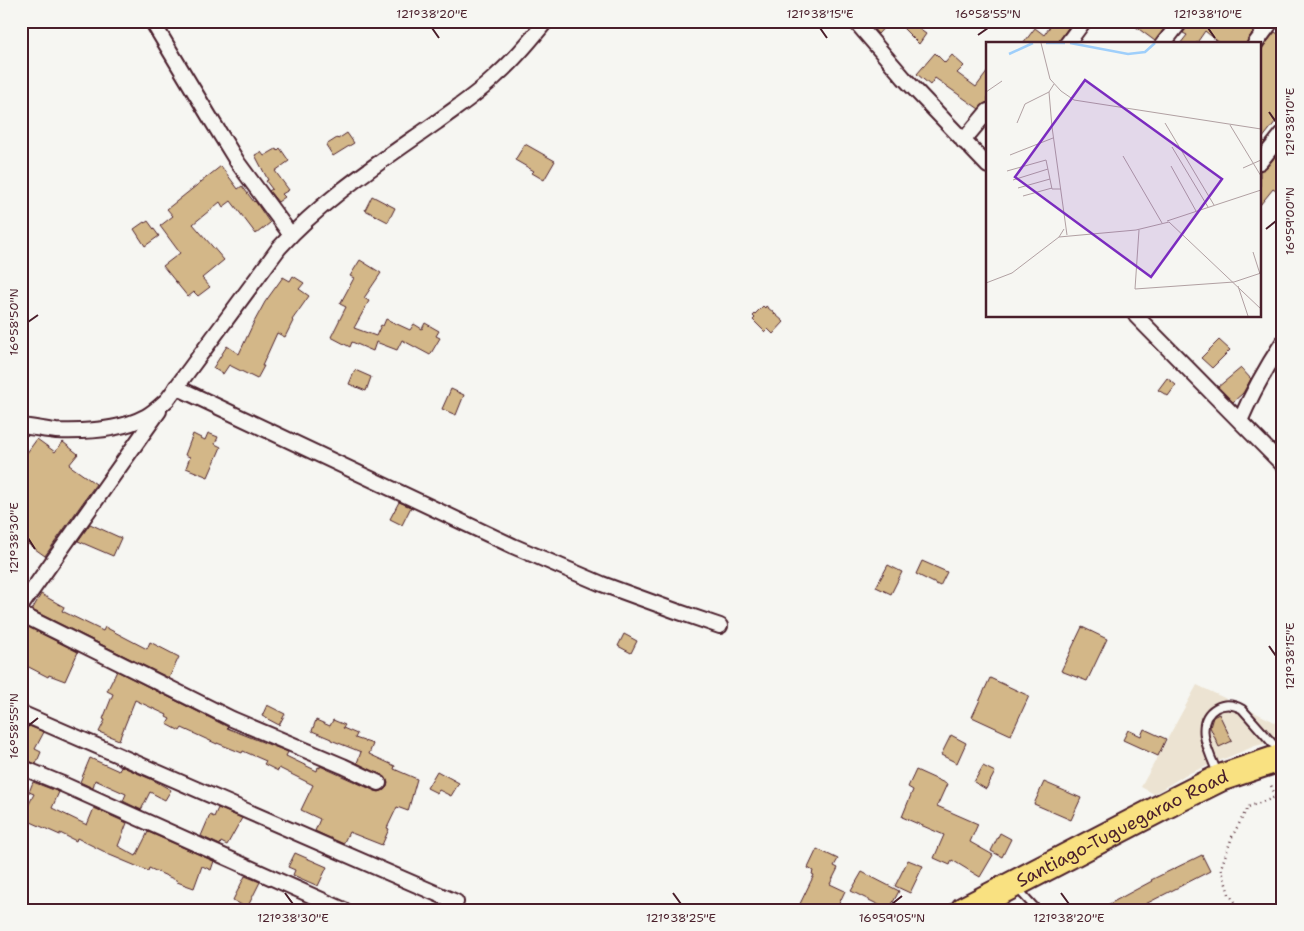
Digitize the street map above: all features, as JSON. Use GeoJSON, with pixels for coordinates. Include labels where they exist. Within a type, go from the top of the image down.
{"type":"FeatureCollection","features":[{"type":"Feature","properties":{"kind":"highway","name":"Santiago-Tuguegarao Road"},"geometry":{"type":"LineString","coordinates":[[964,910],[1220,778],[1276,759]]}},
{"type":"Feature","properties":{"kind":"street"},"geometry":{"type":"LineString","coordinates":[[152,21],[238,163],[291,235]]}},
{"type":"Feature","properties":{"kind":"street"},"geometry":{"type":"LineString","coordinates":[[21,606],[176,387],[279,248],[307,219],[344,188],[486,86],[514,60],[546,21]]}},
{"type":"Feature","properties":{"kind":"street"},"geometry":{"type":"LineString","coordinates":[[855,21],[904,78],[986,164]]}},
{"type":"Feature","properties":{"kind":"street"},"geometry":{"type":"LineString","coordinates":[[1068,42],[1084,21]]}},
{"type":"Feature","properties":{"kind":"street"},"geometry":{"type":"LineString","coordinates":[[1165,42],[1181,21]]}},
{"type":"Feature","properties":{"kind":"street"},"geometry":{"type":"LineString","coordinates":[[1256,42],[1272,21]]}},
{"type":"Feature","properties":{"kind":"street"},"geometry":{"type":"LineString","coordinates":[[963,141],[986,113]]}},
{"type":"Feature","properties":{"kind":"street"},"geometry":{"type":"LineString","coordinates":[[1262,159],[1283,133]]}},
{"type":"Feature","properties":{"kind":"street"},"geometry":{"type":"LineString","coordinates":[[1138,318],[1283,465]]}},
{"type":"Feature","properties":{"kind":"street"},"geometry":{"type":"LineString","coordinates":[[1240,421],[1254,390],[1283,342]]}},
{"type":"Feature","properties":{"kind":"street"},"geometry":{"type":"LineString","coordinates":[[176,387],[513,546],[602,584],[720,626]]}},
{"type":"Feature","properties":{"kind":"street"},"geometry":{"type":"LineString","coordinates":[[21,426],[56,430],[90,430],[116,426],[146,417],[167,400]]}},
{"type":"Feature","properties":{"kind":"street"},"geometry":{"type":"LineString","coordinates":[[21,614],[232,719],[379,783]]}},
{"type":"Feature","properties":{"kind":"street"},"geometry":{"type":"LineString","coordinates":[[21,713],[456,902]]}},
{"type":"Feature","properties":{"kind":"street"},"geometry":{"type":"LineString","coordinates":[[21,767],[344,910]]}},
{"type":"Feature","properties":{"kind":"lane"},"geometry":{"type":"LineString","coordinates":[[1220,778],[1207,746],[1204,732],[1205,721],[1214,710],[1223,705],[1234,704],[1242,709],[1276,759]]}},
{"type":"Feature","properties":{"kind":"lane"},"geometry":{"type":"LineString","coordinates":[[1014,884],[1037,910]]}},
{"type":"Feature","properties":{"kind":"path"},"geometry":{"type":"LineString","coordinates":[[1241,910],[1229,894],[1220,868],[1232,837],[1248,807],[1276,797],[1276,759]]}},
{"type":"Feature","properties":{"kind":"shaded area"},"geometry":{"type":"Polygon","coordinates":[[[1197,685],[1283,726],[1283,739],[1255,746],[1185,775],[1154,794],[1141,787],[1197,685]]]}},
{"type":"Feature","properties":{"kind":"building"},"geometry":{"type":"Polygon","coordinates":[[[867,21],[890,21],[878,34],[867,21]]]}},
{"type":"Feature","properties":{"kind":"building"},"geometry":{"type":"Polygon","coordinates":[[[896,21],[926,21],[919,29],[926,34],[919,44],[896,21]]]}},
{"type":"Feature","properties":{"kind":"building"},"geometry":{"type":"Polygon","coordinates":[[[1054,21],[1073,21],[1059,42],[1024,42],[1035,28],[1044,35],[1054,21]]]}},
{"type":"Feature","properties":{"kind":"building"},"geometry":{"type":"Polygon","coordinates":[[[1128,21],[1170,21],[1155,41],[1128,21]]]}},
{"type":"Feature","properties":{"kind":"building"},"geometry":{"type":"Polygon","coordinates":[[[1190,21],[1260,22],[1247,42],[1219,42],[1205,31],[1197,42],[1182,42],[1187,35],[1183,33],[1190,21]]]}},
{"type":"Feature","properties":{"kind":"building"},"geometry":{"type":"Polygon","coordinates":[[[1275,32],[1283,37],[1283,112],[1262,139],[1262,48],[1275,32]]]}},
{"type":"Feature","properties":{"kind":"building"},"geometry":{"type":"Polygon","coordinates":[[[935,53],[945,63],[952,55],[964,66],[957,73],[976,87],[986,74],[986,103],[979,109],[935,78],[930,85],[917,74],[935,53]]]}},
{"type":"Feature","properties":{"kind":"building"},"geometry":{"type":"Polygon","coordinates":[[[347,133],[354,143],[333,156],[326,145],[347,133]]]}},
{"type":"Feature","properties":{"kind":"building"},"geometry":{"type":"Polygon","coordinates":[[[525,144],[555,161],[544,180],[532,173],[534,171],[515,160],[525,144]]]}},
{"type":"Feature","properties":{"kind":"building"},"geometry":{"type":"Polygon","coordinates":[[[280,148],[289,161],[275,171],[289,190],[282,194],[285,197],[278,202],[269,191],[272,189],[266,181],[268,180],[255,155],[261,152],[264,156],[280,148]]]}},
{"type":"Feature","properties":{"kind":"building"},"geometry":{"type":"Polygon","coordinates":[[[1279,152],[1283,154],[1283,196],[1273,189],[1262,203],[1262,170],[1267,167],[1279,152]]]}},
{"type":"Feature","properties":{"kind":"building"},"geometry":{"type":"Polygon","coordinates":[[[221,166],[238,189],[242,186],[255,201],[270,223],[256,234],[231,201],[223,207],[220,202],[193,224],[224,260],[202,278],[210,287],[198,296],[194,292],[188,297],[163,266],[180,253],[160,226],[173,216],[167,209],[221,166]]]}},
{"type":"Feature","properties":{"kind":"building"},"geometry":{"type":"Polygon","coordinates":[[[372,196],[395,208],[388,222],[365,210],[372,196]]]}},
{"type":"Feature","properties":{"kind":"building"},"geometry":{"type":"Polygon","coordinates":[[[148,221],[159,236],[145,246],[134,229],[148,221]]]}},
{"type":"Feature","properties":{"kind":"building"},"geometry":{"type":"Polygon","coordinates":[[[360,260],[381,273],[364,298],[369,301],[354,328],[376,336],[386,319],[410,330],[414,324],[422,329],[425,323],[439,331],[436,336],[440,338],[430,355],[402,340],[397,350],[376,342],[373,351],[352,342],[350,347],[331,337],[346,307],[340,304],[354,278],[350,276],[360,260]]]}},
{"type":"Feature","properties":{"kind":"building"},"geometry":{"type":"Polygon","coordinates":[[[293,276],[304,283],[299,289],[309,296],[292,320],[285,337],[277,333],[257,379],[229,365],[223,374],[213,368],[227,346],[239,354],[265,302],[283,277],[290,281],[293,276]]]}},
{"type":"Feature","properties":{"kind":"building"},"geometry":{"type":"Polygon","coordinates":[[[763,306],[765,308],[766,306],[784,322],[773,334],[768,329],[765,332],[753,320],[755,318],[753,316],[763,306]]]}},
{"type":"Feature","properties":{"kind":"building"},"geometry":{"type":"Polygon","coordinates":[[[1219,340],[1230,350],[1212,368],[1201,358],[1219,340]]]}},
{"type":"Feature","properties":{"kind":"building"},"geometry":{"type":"Polygon","coordinates":[[[1241,368],[1251,379],[1243,393],[1233,402],[1218,387],[1241,368]]]}},
{"type":"Feature","properties":{"kind":"building"},"geometry":{"type":"Polygon","coordinates":[[[355,370],[371,377],[366,391],[349,384],[355,370]]]}},
{"type":"Feature","properties":{"kind":"building"},"geometry":{"type":"Polygon","coordinates":[[[1167,378],[1176,385],[1168,396],[1158,390],[1167,378]]]}},
{"type":"Feature","properties":{"kind":"building"},"geometry":{"type":"Polygon","coordinates":[[[451,389],[464,395],[456,415],[442,409],[451,389]]]}},
{"type":"Feature","properties":{"kind":"building"},"geometry":{"type":"Polygon","coordinates":[[[208,433],[218,437],[215,444],[221,447],[208,477],[186,468],[190,457],[185,455],[193,434],[205,440],[208,433]]]}},
{"type":"Feature","properties":{"kind":"building"},"geometry":{"type":"Polygon","coordinates":[[[37,439],[55,452],[63,442],[78,454],[69,465],[96,484],[45,556],[21,539],[21,461],[37,439]]]}},
{"type":"Feature","properties":{"kind":"building"},"geometry":{"type":"Polygon","coordinates":[[[399,502],[411,507],[402,525],[390,519],[399,502]]]}},
{"type":"Feature","properties":{"kind":"building"},"geometry":{"type":"Polygon","coordinates":[[[90,524],[121,538],[113,556],[78,541],[90,524]]]}},
{"type":"Feature","properties":{"kind":"building"},"geometry":{"type":"Polygon","coordinates":[[[922,561],[947,572],[940,586],[916,574],[922,561]]]}},
{"type":"Feature","properties":{"kind":"building"},"geometry":{"type":"Polygon","coordinates":[[[888,565],[902,572],[891,594],[876,587],[888,565]]]}},
{"type":"Feature","properties":{"kind":"building"},"geometry":{"type":"Polygon","coordinates":[[[41,594],[64,607],[62,611],[103,631],[105,627],[147,649],[150,642],[179,657],[169,678],[32,610],[41,594]]]}},
{"type":"Feature","properties":{"kind":"building"},"geometry":{"type":"Polygon","coordinates":[[[24,625],[78,652],[65,681],[49,675],[48,677],[21,663],[21,630],[24,625]]]}},
{"type":"Feature","properties":{"kind":"building"},"geometry":{"type":"Polygon","coordinates":[[[1082,627],[1107,639],[1087,681],[1061,671],[1082,627]]]}},
{"type":"Feature","properties":{"kind":"building"},"geometry":{"type":"Polygon","coordinates":[[[624,634],[637,641],[631,653],[618,646],[624,634]]]}},
{"type":"Feature","properties":{"kind":"building"},"geometry":{"type":"Polygon","coordinates":[[[117,671],[227,728],[288,752],[286,756],[317,771],[320,766],[375,791],[384,790],[388,783],[386,778],[357,763],[361,752],[312,731],[316,720],[330,726],[333,720],[345,725],[343,728],[357,734],[355,738],[373,744],[369,754],[395,766],[394,769],[417,779],[408,811],[397,807],[387,828],[389,829],[382,845],[349,832],[343,844],[315,831],[320,819],[301,810],[313,785],[279,768],[278,771],[264,764],[266,761],[243,751],[242,753],[217,744],[182,728],[180,731],[167,724],[170,719],[166,717],[167,715],[135,700],[119,740],[99,732],[113,694],[107,691],[117,671]]]}},
{"type":"Feature","properties":{"kind":"building"},"geometry":{"type":"Polygon","coordinates":[[[990,678],[1029,696],[1011,735],[972,717],[990,678]]]}},
{"type":"Feature","properties":{"kind":"building"},"geometry":{"type":"Polygon","coordinates":[[[267,705],[285,714],[279,725],[262,716],[267,705]]]}},
{"type":"Feature","properties":{"kind":"building"},"geometry":{"type":"Polygon","coordinates":[[[1219,714],[1232,741],[1219,747],[1210,727],[1213,717],[1219,714]]]}},
{"type":"Feature","properties":{"kind":"building"},"geometry":{"type":"Polygon","coordinates":[[[29,726],[44,732],[35,749],[41,752],[36,764],[21,758],[21,739],[29,726]]]}},
{"type":"Feature","properties":{"kind":"building"},"geometry":{"type":"Polygon","coordinates":[[[1144,729],[1166,739],[1158,756],[1123,740],[1128,730],[1141,736],[1144,729]]]}},
{"type":"Feature","properties":{"kind":"building"},"geometry":{"type":"Polygon","coordinates":[[[951,735],[966,743],[957,763],[941,755],[951,735]]]}},
{"type":"Feature","properties":{"kind":"building"},"geometry":{"type":"Polygon","coordinates":[[[90,758],[119,771],[121,766],[171,790],[165,800],[150,792],[141,810],[123,801],[126,794],[95,780],[93,788],[80,782],[90,758]]]}},
{"type":"Feature","properties":{"kind":"building"},"geometry":{"type":"Polygon","coordinates":[[[983,766],[995,772],[986,789],[974,782],[983,766]]]}},
{"type":"Feature","properties":{"kind":"building"},"geometry":{"type":"Polygon","coordinates":[[[916,770],[947,784],[937,806],[978,824],[970,842],[993,855],[980,877],[952,860],[950,865],[934,858],[944,835],[902,817],[913,790],[908,787],[916,770]]]}},
{"type":"Feature","properties":{"kind":"building"},"geometry":{"type":"Polygon","coordinates":[[[437,771],[459,783],[451,796],[439,790],[437,793],[427,788],[437,771]]]}},
{"type":"Feature","properties":{"kind":"building"},"geometry":{"type":"Polygon","coordinates":[[[33,782],[59,792],[52,808],[87,825],[94,808],[127,823],[118,846],[136,856],[148,832],[214,861],[211,870],[202,866],[194,888],[149,868],[148,871],[105,853],[77,838],[76,841],[22,818],[34,794],[29,792],[33,782]]]}},
{"type":"Feature","properties":{"kind":"building"},"geometry":{"type":"Polygon","coordinates":[[[1044,782],[1081,798],[1071,820],[1034,804],[1044,782]]]}},
{"type":"Feature","properties":{"kind":"building"},"geometry":{"type":"Polygon","coordinates":[[[218,808],[242,818],[227,845],[221,842],[220,845],[201,836],[210,815],[214,817],[218,808]]]}},
{"type":"Feature","properties":{"kind":"building"},"geometry":{"type":"Polygon","coordinates":[[[1000,833],[1011,839],[1002,857],[991,851],[1000,833]]]}},
{"type":"Feature","properties":{"kind":"building"},"geometry":{"type":"Polygon","coordinates":[[[817,849],[838,859],[834,866],[838,868],[830,884],[845,891],[836,910],[797,910],[814,875],[812,874],[813,871],[808,868],[817,849]]]}},
{"type":"Feature","properties":{"kind":"building"},"geometry":{"type":"Polygon","coordinates":[[[295,853],[327,867],[318,886],[293,875],[295,870],[288,867],[295,853]]]}},
{"type":"Feature","properties":{"kind":"building"},"geometry":{"type":"Polygon","coordinates":[[[1202,855],[1210,871],[1134,910],[1098,910],[1151,880],[1202,855]]]}},
{"type":"Feature","properties":{"kind":"building"},"geometry":{"type":"Polygon","coordinates":[[[908,860],[923,866],[910,893],[895,886],[908,860]]]}},
{"type":"Feature","properties":{"kind":"building"},"geometry":{"type":"Polygon","coordinates":[[[862,872],[899,891],[889,910],[851,891],[862,872]]]}},
{"type":"Feature","properties":{"kind":"building"},"geometry":{"type":"Polygon","coordinates":[[[245,876],[260,882],[247,908],[233,900],[245,876]]]}}]}
